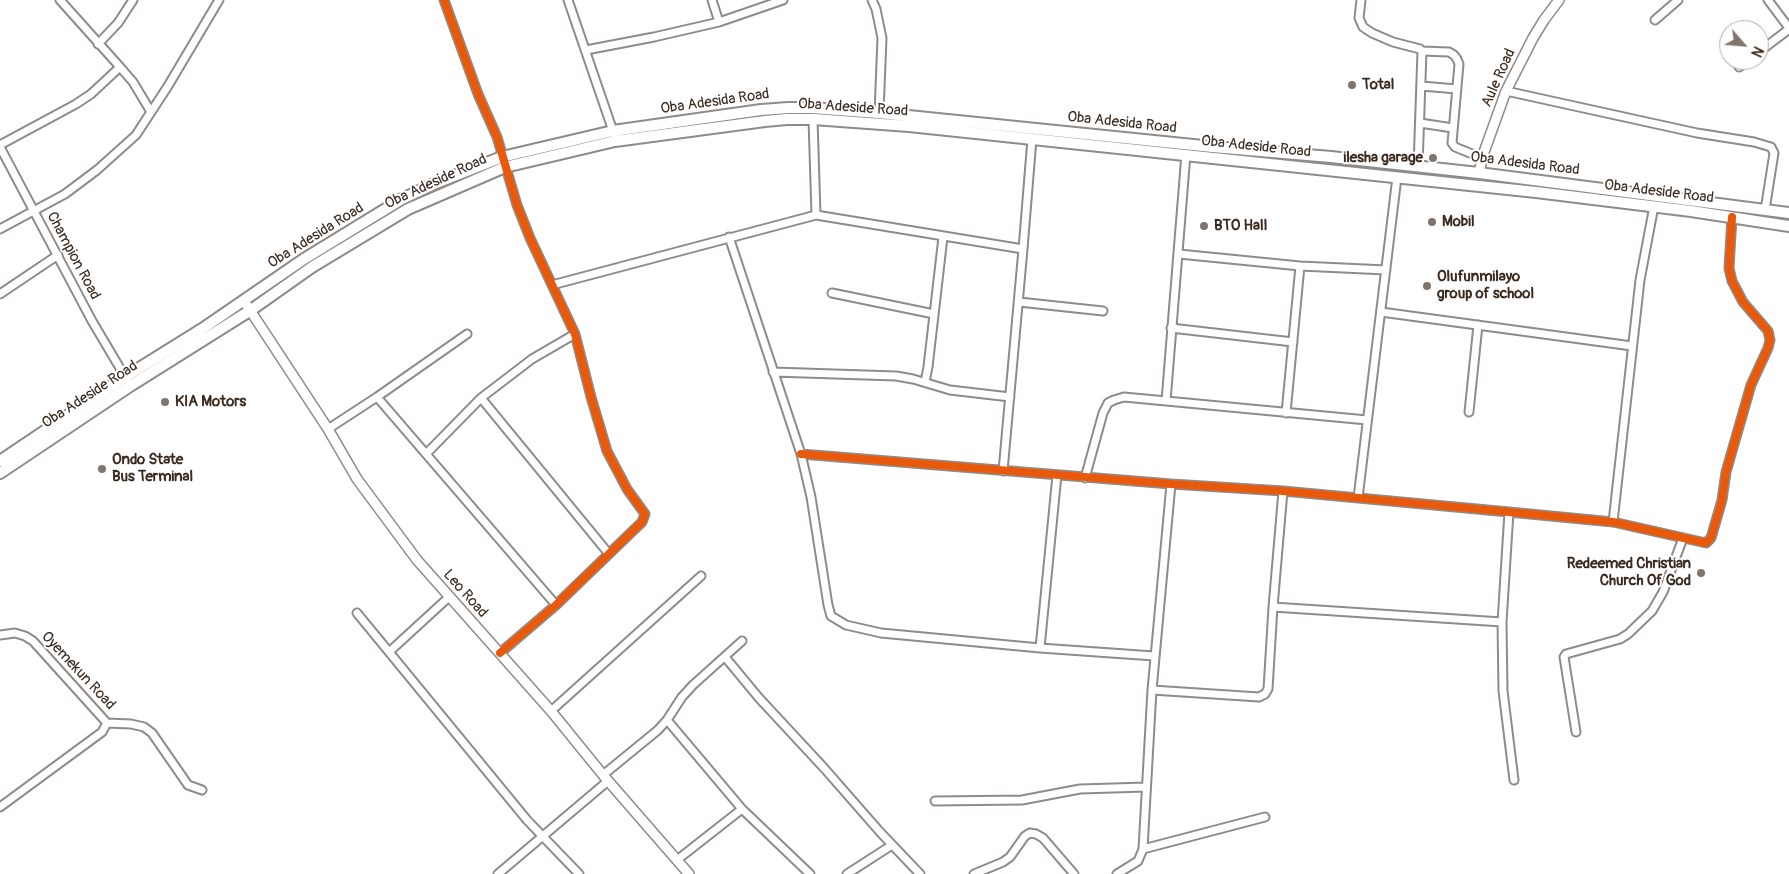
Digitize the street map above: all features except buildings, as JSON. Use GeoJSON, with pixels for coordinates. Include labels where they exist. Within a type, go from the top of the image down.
{"type":"FeatureCollection","features":[{"type":"Feature","properties":{"kind":"main road","name":"Oba Adesida Road"},"geometry":{"type":"LineString","coordinates":[[0,461],[128,382],[304,259],[402,199],[436,182],[504,162],[614,136],[788,108],[879,112],[1012,132],[1330,157],[1479,173],[1789,213]]}},
{"type":"Feature","properties":{"kind":"main road","name":"Oba Adeside Road"},"geometry":{"type":"LineString","coordinates":[[614,136],[787,118],[1012,132],[1032,139],[1186,154],[1654,206],[1789,226]]}},
{"type":"Feature","properties":{"kind":"main road"},"geometry":{"type":"LineString","coordinates":[[1211,158],[1212,147]]}},
{"type":"Feature","properties":{"kind":"main road","name":"Oba Adeside Road"},"geometry":{"type":"LineString","coordinates":[[0,473],[128,382],[250,310],[312,267],[408,209],[504,162]]}},
{"type":"Feature","properties":{"kind":"street"},"geometry":{"type":"LineString","coordinates":[[60,0],[133,82],[151,112]]}},
{"type":"Feature","properties":{"kind":"street"},"geometry":{"type":"LineString","coordinates":[[98,44],[118,23],[133,0]]}},
{"type":"Feature","properties":{"kind":"street"},"geometry":{"type":"LineString","coordinates":[[0,229],[54,200],[97,170],[136,135],[219,0]]}},
{"type":"Feature","properties":{"kind":"street"},"geometry":{"type":"LineString","coordinates":[[444,0],[478,94],[491,121],[527,230],[575,334],[607,451],[624,483],[645,514],[642,522],[556,605],[500,653]]}},
{"type":"Feature","properties":{"kind":"street"},"geometry":{"type":"LineString","coordinates":[[568,0],[614,136]]}},
{"type":"Feature","properties":{"kind":"street"},"geometry":{"type":"LineString","coordinates":[[712,0],[719,22]]}},
{"type":"Feature","properties":{"kind":"street"},"geometry":{"type":"LineString","coordinates":[[586,50],[719,22],[783,0]]}},
{"type":"Feature","properties":{"kind":"street"},"geometry":{"type":"LineString","coordinates":[[872,0],[876,9],[882,38],[879,112]]}},
{"type":"Feature","properties":{"kind":"street"},"geometry":{"type":"LineString","coordinates":[[1361,0],[1360,23],[1372,33],[1422,51],[1449,52],[1454,55],[1459,64],[1453,146],[1482,158]]}},
{"type":"Feature","properties":{"kind":"street","name":"Aule Road"},"geometry":{"type":"LineString","coordinates":[[1479,173],[1482,158],[1506,91],[1533,38],[1558,0]]}},
{"type":"Feature","properties":{"kind":"street"},"geometry":{"type":"LineString","coordinates":[[1654,20],[1678,0]]}},
{"type":"Feature","properties":{"kind":"street"},"geometry":{"type":"LineString","coordinates":[[1768,0],[1789,29],[1769,44]]}},
{"type":"Feature","properties":{"kind":"street"},"geometry":{"type":"LineString","coordinates":[[1418,167],[1422,51]]}},
{"type":"Feature","properties":{"kind":"street"},"geometry":{"type":"LineString","coordinates":[[0,146],[76,104],[91,94],[120,67]]}},
{"type":"Feature","properties":{"kind":"street"},"geometry":{"type":"LineString","coordinates":[[1421,86],[1457,89]]}},
{"type":"Feature","properties":{"kind":"street"},"geometry":{"type":"LineString","coordinates":[[1506,91],[1697,133],[1754,142],[1770,147],[1774,153],[1765,210]]}},
{"type":"Feature","properties":{"kind":"street"},"geometry":{"type":"LineString","coordinates":[[814,119],[816,215]]}},
{"type":"Feature","properties":{"kind":"street"},"geometry":{"type":"LineString","coordinates":[[1420,123],[1453,128]]}},
{"type":"Feature","properties":{"kind":"street"},"geometry":{"type":"LineString","coordinates":[[1002,471],[1019,302],[1032,139]]}},
{"type":"Feature","properties":{"kind":"street","name":"Champion Road"},"geometry":{"type":"LineString","coordinates":[[0,146],[92,321],[128,382]]}},
{"type":"Feature","properties":{"kind":"street"},"geometry":{"type":"LineString","coordinates":[[1166,401],[1186,154]]}},
{"type":"Feature","properties":{"kind":"street"},"geometry":{"type":"LineString","coordinates":[[1358,498],[1397,177]]}},
{"type":"Feature","properties":{"kind":"street"},"geometry":{"type":"LineString","coordinates":[[1613,522],[1641,270],[1654,206]]}},
{"type":"Feature","properties":{"kind":"street"},"geometry":{"type":"LineString","coordinates":[[552,285],[816,215],[1023,249]]}},
{"type":"Feature","properties":{"kind":"street"},"geometry":{"type":"LineString","coordinates":[[801,454],[1085,478],[1283,491],[1613,522],[1706,543],[1711,538],[1722,500],[1726,472],[1751,385],[1770,340],[1768,331],[1743,302],[1732,282],[1729,268],[1732,217]]}},
{"type":"Feature","properties":{"kind":"street"},"geometry":{"type":"LineString","coordinates":[[729,237],[801,454],[811,496],[831,616],[846,625],[881,633],[1040,648],[1154,656]]}},
{"type":"Feature","properties":{"kind":"street"},"geometry":{"type":"LineString","coordinates":[[925,382],[943,237]]}},
{"type":"Feature","properties":{"kind":"street"},"geometry":{"type":"LineString","coordinates":[[0,294],[58,254]]}},
{"type":"Feature","properties":{"kind":"street"},"geometry":{"type":"LineString","coordinates":[[1179,254],[1300,266],[1386,270]]}},
{"type":"Feature","properties":{"kind":"street"},"geometry":{"type":"LineString","coordinates":[[1286,412],[1300,266]]}},
{"type":"Feature","properties":{"kind":"street"},"geometry":{"type":"LineString","coordinates":[[832,294],[934,314]]}},
{"type":"Feature","properties":{"kind":"street","name":"Leo Road"},"geometry":{"type":"LineString","coordinates":[[244,301],[328,429],[343,457],[384,518],[416,560],[551,711],[689,874]]}},
{"type":"Feature","properties":{"kind":"street"},"geometry":{"type":"LineString","coordinates":[[1019,302],[1103,311]]}},
{"type":"Feature","properties":{"kind":"street"},"geometry":{"type":"LineString","coordinates":[[1381,312],[1632,346]]}},
{"type":"Feature","properties":{"kind":"street"},"geometry":{"type":"LineString","coordinates":[[1470,412],[1478,325]]}},
{"type":"Feature","properties":{"kind":"street"},"geometry":{"type":"LineString","coordinates":[[1171,328],[1293,342]]}},
{"type":"Feature","properties":{"kind":"street"},"geometry":{"type":"LineString","coordinates":[[328,429],[466,334]]}},
{"type":"Feature","properties":{"kind":"street"},"geometry":{"type":"LineString","coordinates":[[426,454],[481,398],[532,359],[575,334]]}},
{"type":"Feature","properties":{"kind":"street"},"geometry":{"type":"LineString","coordinates":[[773,372],[896,376],[950,390],[1010,397]]}},
{"type":"Feature","properties":{"kind":"street"},"geometry":{"type":"LineString","coordinates":[[377,397],[556,605]]}},
{"type":"Feature","properties":{"kind":"street"},"geometry":{"type":"LineString","coordinates":[[1085,478],[1103,413],[1108,403],[1124,397],[1367,420]]}},
{"type":"Feature","properties":{"kind":"street"},"geometry":{"type":"LineString","coordinates":[[481,398],[609,554]]}},
{"type":"Feature","properties":{"kind":"street"},"geometry":{"type":"LineString","coordinates":[[1040,648],[1057,475]]}},
{"type":"Feature","properties":{"kind":"street"},"geometry":{"type":"LineString","coordinates":[[1117,874],[1138,861],[1143,849],[1154,656],[1171,484]]}},
{"type":"Feature","properties":{"kind":"street"},"geometry":{"type":"LineString","coordinates":[[1152,690],[1259,697],[1265,694],[1268,689],[1283,491]]}},
{"type":"Feature","properties":{"kind":"street"},"geometry":{"type":"LineString","coordinates":[[1509,512],[1502,622],[1503,691],[1514,780]]}},
{"type":"Feature","properties":{"kind":"street"},"geometry":{"type":"LineString","coordinates":[[1576,732],[1564,657],[1566,654],[1620,639],[1628,634],[1646,616],[1659,602],[1683,538]]}},
{"type":"Feature","properties":{"kind":"street"},"geometry":{"type":"LineString","coordinates":[[551,711],[701,576]]}},
{"type":"Feature","properties":{"kind":"street"},"geometry":{"type":"LineString","coordinates":[[389,652],[449,597]]}},
{"type":"Feature","properties":{"kind":"street"},"geometry":{"type":"LineString","coordinates":[[1273,607],[1502,622]]}},
{"type":"Feature","properties":{"kind":"street"},"geometry":{"type":"LineString","coordinates":[[357,614],[527,820],[579,874]]}},
{"type":"Feature","properties":{"kind":"street","name":"Oyemekun Road"},"geometry":{"type":"LineString","coordinates":[[0,635],[15,633],[33,641],[108,723]]}},
{"type":"Feature","properties":{"kind":"street"},"geometry":{"type":"LineString","coordinates":[[498,874],[543,837],[658,730],[693,685],[742,640]]}},
{"type":"Feature","properties":{"kind":"street"},"geometry":{"type":"LineString","coordinates":[[725,657],[758,698],[920,874]]}},
{"type":"Feature","properties":{"kind":"street"},"geometry":{"type":"LineString","coordinates":[[667,720],[742,809],[810,874]]}},
{"type":"Feature","properties":{"kind":"street"},"geometry":{"type":"LineString","coordinates":[[0,807],[102,732],[108,723],[144,727],[152,733],[188,785],[202,790]]}},
{"type":"Feature","properties":{"kind":"street"},"geometry":{"type":"LineString","coordinates":[[935,800],[1022,800],[1080,789],[1146,787]]}},
{"type":"Feature","properties":{"kind":"street"},"geometry":{"type":"LineString","coordinates":[[677,860],[742,809]]}},
{"type":"Feature","properties":{"kind":"street"},"geometry":{"type":"LineString","coordinates":[[1143,849],[1265,816]]}},
{"type":"Feature","properties":{"kind":"street"},"geometry":{"type":"LineString","coordinates":[[974,874],[1003,862],[1010,857],[1025,836],[1030,833],[1043,838],[1074,874]]}},
{"type":"Feature","properties":{"kind":"street"},"geometry":{"type":"LineString","coordinates":[[847,874],[892,845]]}},
{"type":"Feature","properties":{"kind":"cycle path"},"geometry":{"type":"LineString","coordinates":[[444,0],[478,94],[497,137],[517,205],[530,238],[575,334],[607,451],[627,489],[645,514],[642,522],[556,605],[500,653]]}},
{"type":"Feature","properties":{"kind":"cycle path"},"geometry":{"type":"LineString","coordinates":[[801,454],[1171,484],[1283,491],[1613,522],[1706,543],[1711,538],[1722,500],[1726,472],[1751,385],[1770,340],[1768,331],[1743,302],[1732,281],[1729,268],[1732,217]]}},
{"type":"Feature","properties":{"kind":"place","name":"Total"},"geometry":{"type":"Point","coordinates":[1352,85]}},
{"type":"Feature","properties":{"kind":"place","name":"ilesha garage"},"geometry":{"type":"Point","coordinates":[1433,158]}},
{"type":"Feature","properties":{"kind":"place","name":"Mobil"},"geometry":{"type":"Point","coordinates":[1432,222]}},
{"type":"Feature","properties":{"kind":"place","name":"BTO Hall"},"geometry":{"type":"Point","coordinates":[1204,226]}},
{"type":"Feature","properties":{"kind":"place","name":"Olufunmilayo group of school"},"geometry":{"type":"Point","coordinates":[1427,286]}},
{"type":"Feature","properties":{"kind":"place","name":"KIA Motors"},"geometry":{"type":"Point","coordinates":[165,402]}},
{"type":"Feature","properties":{"kind":"place","name":"Ondo State Bus Terminal"},"geometry":{"type":"Point","coordinates":[102,469]}},
{"type":"Feature","properties":{"kind":"place","name":"Redeemed Christian Church Of God"},"geometry":{"type":"Point","coordinates":[1701,573]}}]}
